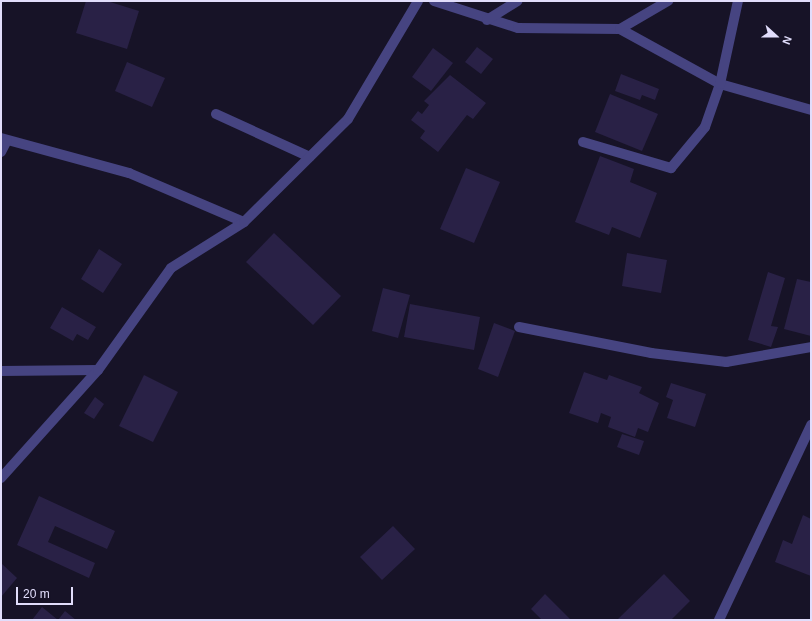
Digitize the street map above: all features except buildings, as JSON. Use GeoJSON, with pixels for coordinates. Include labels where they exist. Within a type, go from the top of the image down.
{"type":"FeatureCollection","features":[{"type":"Feature","properties":{"kind":"street"},"geometry":{"type":"LineString","coordinates":[[1,478],[98,370],[171,268],[244,222],[348,119],[418,1]]}},
{"type":"Feature","properties":{"kind":"street"},"geometry":{"type":"LineString","coordinates":[[434,1],[487,20],[518,28],[620,29],[720,84],[811,110]]}},
{"type":"Feature","properties":{"kind":"street"},"geometry":{"type":"LineString","coordinates":[[487,20],[518,1]]}},
{"type":"Feature","properties":{"kind":"street"},"geometry":{"type":"LineString","coordinates":[[620,29],[668,1]]}},
{"type":"Feature","properties":{"kind":"street"},"geometry":{"type":"LineString","coordinates":[[583,142],[671,168],[705,127],[720,84],[738,1]]}},
{"type":"Feature","properties":{"kind":"street"},"geometry":{"type":"LineString","coordinates":[[216,114],[310,157]]}},
{"type":"Feature","properties":{"kind":"street"},"geometry":{"type":"LineString","coordinates":[[1,152],[4,139],[129,173],[244,222]]}},
{"type":"Feature","properties":{"kind":"street"},"geometry":{"type":"LineString","coordinates":[[519,327],[651,353],[726,362],[811,347]]}},
{"type":"Feature","properties":{"kind":"street"},"geometry":{"type":"LineString","coordinates":[[1,371],[98,370]]}},
{"type":"Feature","properties":{"kind":"street"},"geometry":{"type":"LineString","coordinates":[[719,620],[811,425]]}}]}
